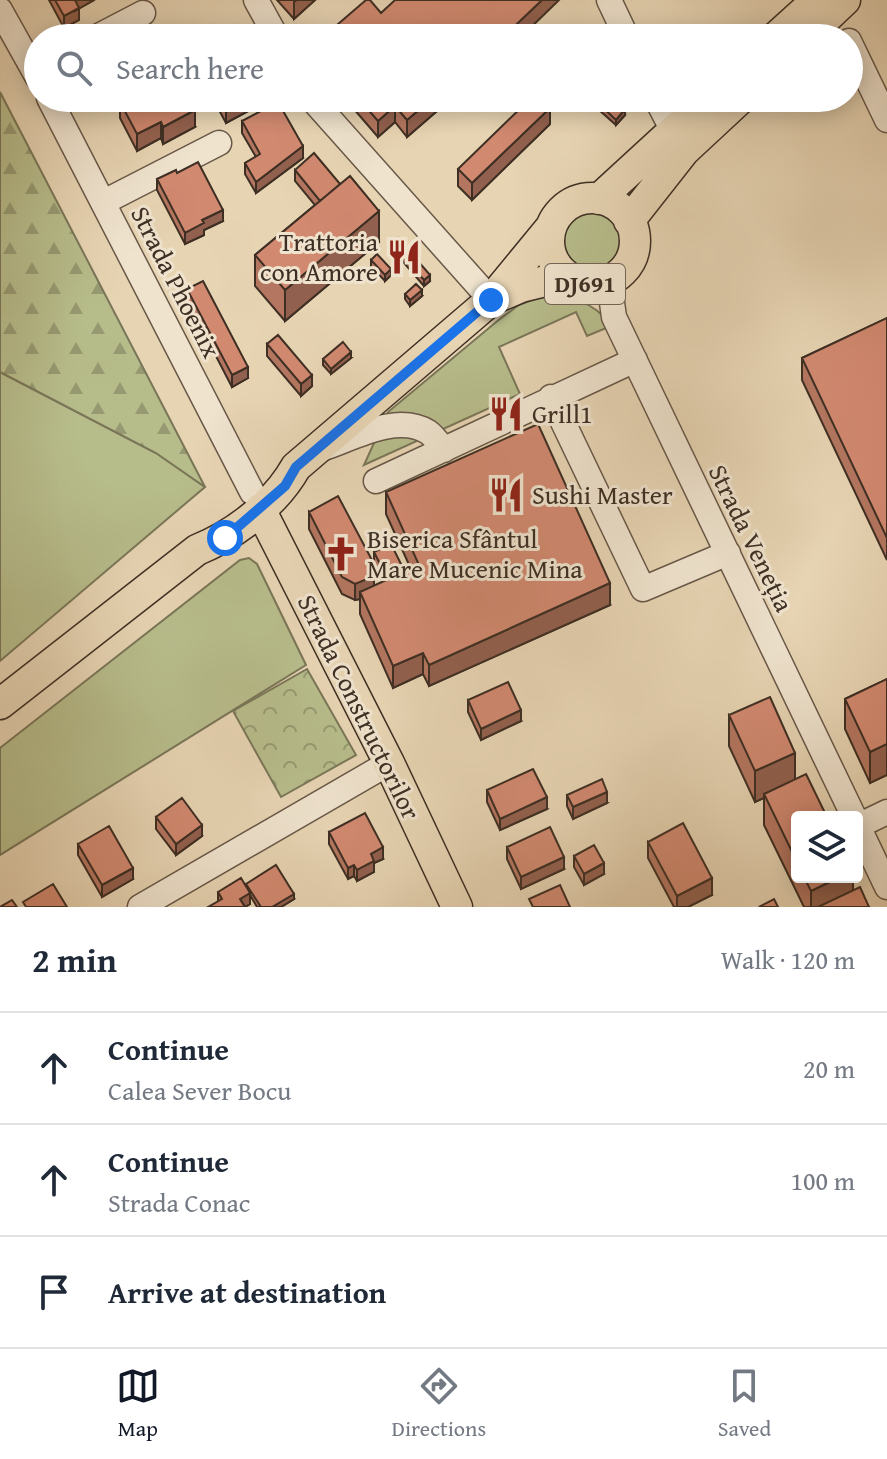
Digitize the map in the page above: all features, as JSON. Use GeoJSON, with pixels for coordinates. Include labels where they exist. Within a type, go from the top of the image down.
{"type":"FeatureCollection","features":[{"type":"Feature","properties":{"kind":"main road"},"geometry":{"type":"LineString","coordinates":[[800,24],[820,13]]}},
{"type":"Feature","properties":{"kind":"main road","name":"DJ691"},"geometry":{"type":"LineString","coordinates":[[0,704],[197,550],[225,538],[256,500],[285,486],[305,459],[491,300],[569,204],[584,199],[599,199],[694,112]]}},
{"type":"Feature","properties":{"kind":"main road"},"geometry":{"type":"LineString","coordinates":[[599,199],[621,210],[629,221],[684,151],[726,112]]}},
{"type":"Feature","properties":{"kind":"main road","name":"DJ691"},"geometry":{"type":"LineString","coordinates":[[491,300],[541,281],[566,276],[587,284],[609,281],[625,268],[634,250],[634,235],[629,221]]}},
{"type":"Feature","properties":{"kind":"main road","name":"DJ691"},"geometry":{"type":"LineString","coordinates":[[551,227],[550,254],[566,276]]}},
{"type":"Feature","properties":{"kind":"main road","name":"Strada Constructorilor"},"geometry":{"type":"LineString","coordinates":[[256,500],[389,763],[457,907]]}},
{"type":"Feature","properties":{"kind":"street"},"geometry":{"type":"LineString","coordinates":[[256,0],[269,24]]}},
{"type":"Feature","properties":{"kind":"street"},"geometry":{"type":"LineString","coordinates":[[609,0],[620,24]]}},
{"type":"Feature","properties":{"kind":"street"},"geometry":{"type":"LineString","coordinates":[[0,10],[24,50]]}},
{"type":"Feature","properties":{"kind":"street"},"geometry":{"type":"LineString","coordinates":[[122,24],[143,13]]}},
{"type":"Feature","properties":{"kind":"street"},"geometry":{"type":"LineString","coordinates":[[779,24],[820,13]]}},
{"type":"Feature","properties":{"kind":"street"},"geometry":{"type":"LineString","coordinates":[[863,70],[887,120]]}},
{"type":"Feature","properties":{"kind":"street","name":"Strada Phoenix"},"geometry":{"type":"LineString","coordinates":[[56,112],[256,500]]}},
{"type":"Feature","properties":{"kind":"street"},"geometry":{"type":"LineString","coordinates":[[323,112],[491,300]]}},
{"type":"Feature","properties":{"kind":"street"},"geometry":{"type":"LineString","coordinates":[[663,112],[673,131]]}},
{"type":"Feature","properties":{"kind":"street"},"geometry":{"type":"LineString","coordinates":[[104,202],[219,143]]}},
{"type":"Feature","properties":{"kind":"street","name":"Strada Veneția"},"geometry":{"type":"LineString","coordinates":[[609,281],[614,317],[851,811]]}},
{"type":"Feature","properties":{"kind":"street"},"geometry":{"type":"LineString","coordinates":[[376,481],[635,360]]}},
{"type":"Feature","properties":{"kind":"street"},"geometry":{"type":"LineString","coordinates":[[551,397],[643,589],[728,553]]}},
{"type":"Feature","properties":{"kind":"street"},"geometry":{"type":"LineString","coordinates":[[305,459],[388,426],[408,425],[429,432],[444,450]]}},
{"type":"Feature","properties":{"kind":"street"},"geometry":{"type":"LineString","coordinates":[[140,907],[389,763]]}},
{"type":"Feature","properties":{"kind":"street"},"geometry":{"type":"LineString","coordinates":[[863,822],[887,812]]}},
{"type":"Feature","properties":{"kind":"street"},"geometry":{"type":"LineString","coordinates":[[863,837],[887,887]]}},
{"type":"Feature","properties":{"kind":"green space"},"geometry":{"type":"Polygon","coordinates":[[[0,92],[205,487],[156,453],[0,372],[0,92]]]}},
{"type":"Feature","properties":{"kind":"green space"},"geometry":{"type":"Polygon","coordinates":[[[592,209],[604,211],[614,218],[621,228],[621,252],[614,262],[604,269],[592,271],[580,269],[570,262],[563,252],[561,240],[563,228],[570,218],[580,211],[592,209]]]}},
{"type":"Feature","properties":{"kind":"green space"},"geometry":{"type":"Polygon","coordinates":[[[540,297],[580,301],[597,310],[611,326],[587,336],[576,312],[499,347],[520,394],[364,465],[388,412],[501,318],[519,305],[540,297]]]}},
{"type":"Feature","properties":{"kind":"green space"},"geometry":{"type":"Polygon","coordinates":[[[0,372],[156,453],[205,487],[0,661],[0,372]]]}},
{"type":"Feature","properties":{"kind":"green space"},"geometry":{"type":"Polygon","coordinates":[[[249,558],[257,564],[306,665],[0,855],[0,748],[240,560],[249,558]]]}},
{"type":"Feature","properties":{"kind":"green space"},"geometry":{"type":"Polygon","coordinates":[[[307,669],[356,755],[281,797],[233,711],[307,669]]]}},
{"type":"Feature","properties":{"kind":"building"},"geometry":{"type":"Polygon","coordinates":[[[55,0],[75,0],[79,8],[64,16],[55,0]]]}},
{"type":"Feature","properties":{"kind":"building"},"geometry":{"type":"Polygon","coordinates":[[[366,0],[370,0],[381,13],[395,0],[542,0],[517,24],[338,24],[366,0]]]}},
{"type":"Feature","properties":{"kind":"building"},"geometry":{"type":"Polygon","coordinates":[[[125,112],[191,112],[163,127],[161,122],[137,134],[125,112]]]}},
{"type":"Feature","properties":{"kind":"building"},"geometry":{"type":"Polygon","coordinates":[[[259,112],[284,112],[303,146],[256,182],[245,163],[260,154],[242,121],[259,112]]]}},
{"type":"Feature","properties":{"kind":"building"},"geometry":{"type":"Polygon","coordinates":[[[370,112],[388,112],[378,121],[370,112]]]}},
{"type":"Feature","properties":{"kind":"building"},"geometry":{"type":"Polygon","coordinates":[[[400,112],[416,112],[407,120],[400,112]]]}},
{"type":"Feature","properties":{"kind":"building"},"geometry":{"type":"Polygon","coordinates":[[[517,112],[546,112],[472,183],[458,169],[517,112]]]}},
{"type":"Feature","properties":{"kind":"building"},"geometry":{"type":"Polygon","coordinates":[[[608,112],[623,112],[616,120],[608,112]]]}},
{"type":"Feature","properties":{"kind":"building"},"geometry":{"type":"Polygon","coordinates":[[[314,153],[340,184],[320,201],[295,170],[314,153]]]}},
{"type":"Feature","properties":{"kind":"building"},"geometry":{"type":"Polygon","coordinates":[[[198,162],[223,210],[185,233],[157,179],[198,162]]]}},
{"type":"Feature","properties":{"kind":"building"},"geometry":{"type":"Polygon","coordinates":[[[350,176],[379,211],[285,290],[255,255],[350,176]]]}},
{"type":"Feature","properties":{"kind":"building"},"geometry":{"type":"Polygon","coordinates":[[[398,238],[430,275],[424,280],[392,243],[398,238]]]}},
{"type":"Feature","properties":{"kind":"building"},"geometry":{"type":"Polygon","coordinates":[[[377,254],[391,269],[385,275],[371,260],[377,254]]]}},
{"type":"Feature","properties":{"kind":"building"},"geometry":{"type":"Polygon","coordinates":[[[203,281],[248,367],[232,375],[187,289],[203,281]]]}},
{"type":"Feature","properties":{"kind":"building"},"geometry":{"type":"Polygon","coordinates":[[[416,284],[422,290],[410,300],[405,294],[416,284]]]}},
{"type":"Feature","properties":{"kind":"building"},"geometry":{"type":"Polygon","coordinates":[[[887,318],[887,538],[802,358],[887,318]]]}},
{"type":"Feature","properties":{"kind":"building"},"geometry":{"type":"Polygon","coordinates":[[[278,335],[312,375],[301,384],[267,344],[278,335]]]}},
{"type":"Feature","properties":{"kind":"building"},"geometry":{"type":"Polygon","coordinates":[[[343,342],[351,352],[331,369],[323,359],[343,342]]]}},
{"type":"Feature","properties":{"kind":"building"},"geometry":{"type":"Polygon","coordinates":[[[538,424],[610,583],[429,665],[423,653],[393,666],[360,592],[419,565],[386,492],[538,424]]]}},
{"type":"Feature","properties":{"kind":"building","name":"Biserica Sfântul Mare Mucenic Mina"},"geometry":{"type":"Polygon","coordinates":[[[338,496],[373,562],[374,571],[370,578],[355,584],[342,577],[309,512],[338,496]]]}},
{"type":"Feature","properties":{"kind":"building"},"geometry":{"type":"Polygon","coordinates":[[[391,544],[405,572],[388,580],[374,552],[391,544]]]}},
{"type":"Feature","properties":{"kind":"building"},"geometry":{"type":"Polygon","coordinates":[[[887,679],[887,744],[870,752],[845,699],[887,679]]]}},
{"type":"Feature","properties":{"kind":"building"},"geometry":{"type":"Polygon","coordinates":[[[508,682],[521,710],[481,729],[468,700],[508,682]]]}},
{"type":"Feature","properties":{"kind":"building"},"geometry":{"type":"Polygon","coordinates":[[[770,697],[795,753],[755,771],[729,715],[770,697]]]}},
{"type":"Feature","properties":{"kind":"building"},"geometry":{"type":"Polygon","coordinates":[[[533,769],[547,797],[500,819],[487,790],[533,769]]]}},
{"type":"Feature","properties":{"kind":"building"},"geometry":{"type":"Polygon","coordinates":[[[806,774],[824,811],[791,811],[791,850],[764,794],[806,774]]]}},
{"type":"Feature","properties":{"kind":"building"},"geometry":{"type":"Polygon","coordinates":[[[602,779],[607,792],[573,807],[567,795],[602,779]]]}},
{"type":"Feature","properties":{"kind":"building"},"geometry":{"type":"Polygon","coordinates":[[[182,798],[202,825],[176,844],[156,817],[182,798]]]}},
{"type":"Feature","properties":{"kind":"building"},"geometry":{"type":"Polygon","coordinates":[[[365,813],[383,847],[371,854],[374,861],[357,870],[354,865],[348,868],[329,832],[365,813]]]}},
{"type":"Feature","properties":{"kind":"building"},"geometry":{"type":"Polygon","coordinates":[[[683,823],[712,878],[677,896],[648,842],[683,823]]]}},
{"type":"Feature","properties":{"kind":"building"},"geometry":{"type":"Polygon","coordinates":[[[109,826],[133,868],[102,885],[78,844],[109,826]]]}},
{"type":"Feature","properties":{"kind":"building"},"geometry":{"type":"Polygon","coordinates":[[[550,827],[564,857],[521,877],[507,847],[550,827]]]}},
{"type":"Feature","properties":{"kind":"building"},"geometry":{"type":"Polygon","coordinates":[[[594,845],[604,863],[584,874],[574,856],[594,845]]]}},
{"type":"Feature","properties":{"kind":"building"},"geometry":{"type":"Polygon","coordinates":[[[276,865],[294,894],[272,907],[261,907],[246,884],[276,865]]]}},
{"type":"Feature","properties":{"kind":"building"},"geometry":{"type":"Polygon","coordinates":[[[241,878],[250,893],[240,899],[245,907],[208,907],[222,899],[218,892],[241,878]]]}},
{"type":"Feature","properties":{"kind":"building"},"geometry":{"type":"Polygon","coordinates":[[[807,883],[828,883],[811,891],[807,883]]]}},
{"type":"Feature","properties":{"kind":"building"},"geometry":{"type":"Polygon","coordinates":[[[53,884],[67,907],[26,907],[23,902],[53,884]]]}},
{"type":"Feature","properties":{"kind":"building"},"geometry":{"type":"Polygon","coordinates":[[[560,885],[570,907],[533,907],[529,899],[560,885]]]}},
{"type":"Feature","properties":{"kind":"building"},"geometry":{"type":"Polygon","coordinates":[[[860,887],[869,907],[818,907],[860,887]]]}},
{"type":"Feature","properties":{"kind":"building"},"geometry":{"type":"Polygon","coordinates":[[[774,899],[778,907],[759,907],[774,899]]]}},
{"type":"Feature","properties":{"kind":"building"},"geometry":{"type":"Polygon","coordinates":[[[12,900],[17,907],[0,907],[12,900]]]}},
{"type":"Feature","properties":{"kind":"place","name":"Trattoria con Amore"},"geometry":{"type":"Point","coordinates":[404,257]}},
{"type":"Feature","properties":{"kind":"place","name":"Grill1"},"geometry":{"type":"Point","coordinates":[506,414]}},
{"type":"Feature","properties":{"kind":"place","name":"Sushi Master"},"geometry":{"type":"Point","coordinates":[506,495]}},
{"type":"Feature","properties":{"kind":"place","name":"Biserica Sfântul Mare Mucenic Mina"},"geometry":{"type":"Point","coordinates":[341,554]}},
{"type":"Feature","properties":{"kind":"route"},"geometry":{"type":"LineString","coordinates":[[225,538],[285,486],[296,467],[491,300]]}}]}
